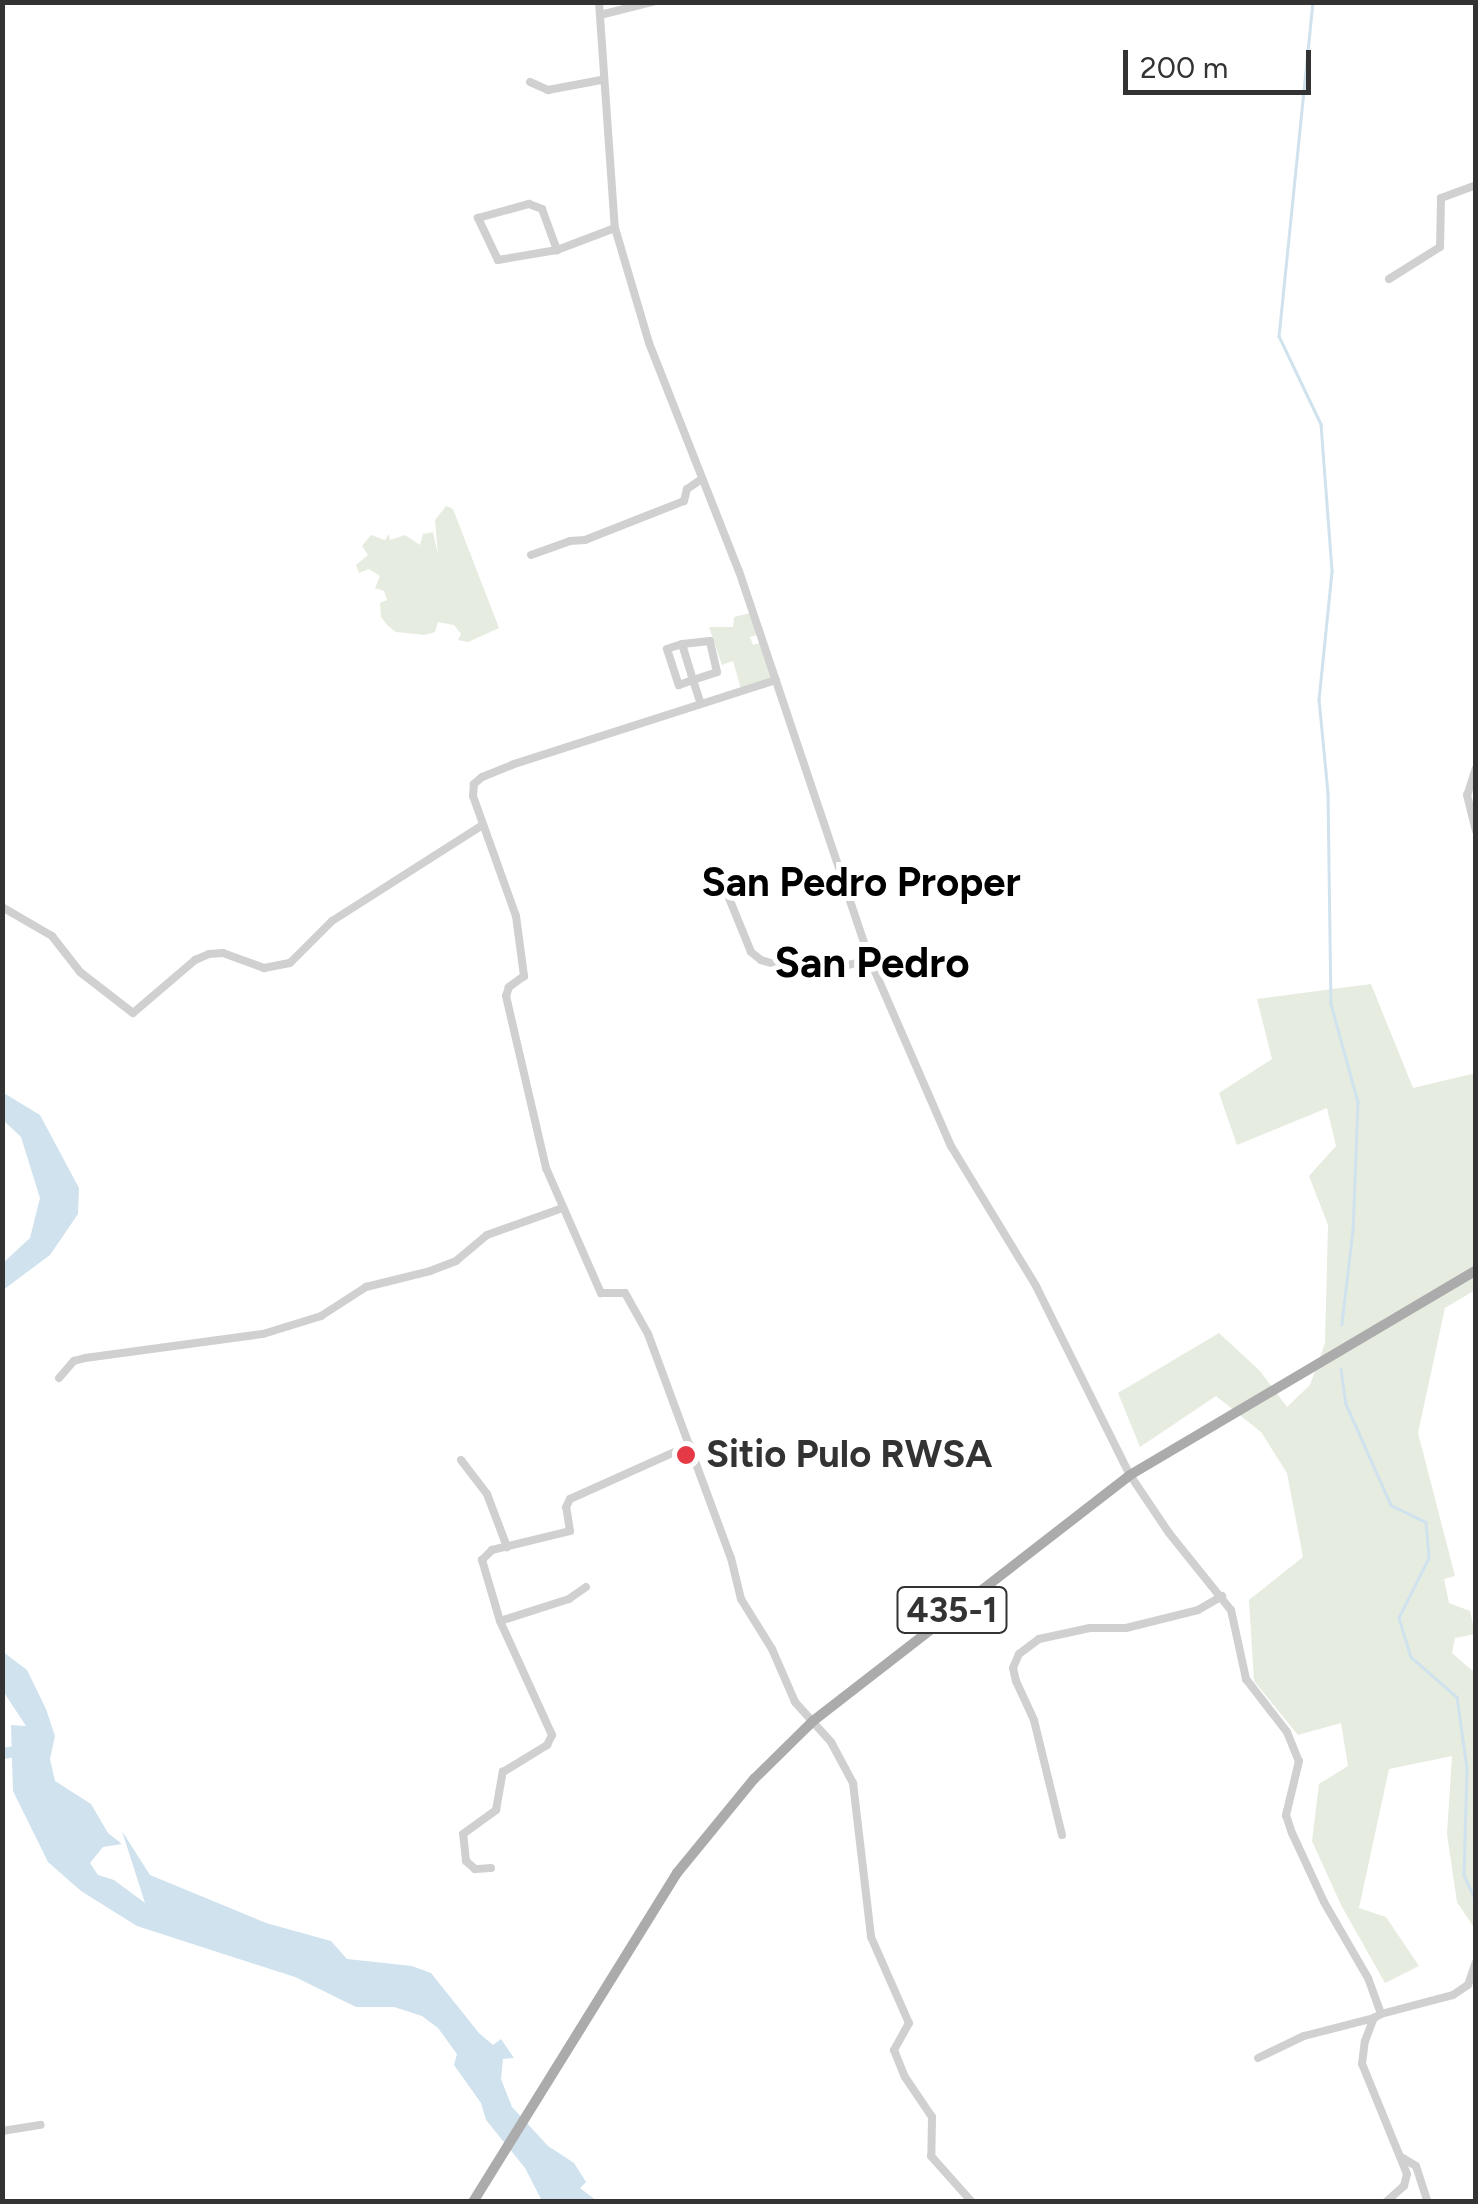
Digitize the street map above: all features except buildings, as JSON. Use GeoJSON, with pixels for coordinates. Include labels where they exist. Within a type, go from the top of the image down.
{"type":"FeatureCollection","features":[{"type":"Feature","properties":{"kind":"main road","name":"435-1"},"geometry":{"type":"LineString","coordinates":[[473,2202],[676,1872],[754,1780],[813,1721],[1130,1475],[1476,1270]]}},
{"type":"Feature","properties":{"kind":"street"},"geometry":{"type":"LineString","coordinates":[[599,2],[601,80],[615,228],[649,343],[776,680],[870,960],[951,1146],[1036,1286],[1130,1475],[1168,1533],[1222,1596],[1234,1618],[1246,1679],[1287,1732],[1299,1760],[1286,1815],[1324,1902],[1359,1960],[1378,2016],[1362,2064],[1407,2179],[1386,2202]]}},
{"type":"Feature","properties":{"kind":"street"},"geometry":{"type":"LineString","coordinates":[[600,14],[652,2]]}},
{"type":"Feature","properties":{"kind":"street"},"geometry":{"type":"LineString","coordinates":[[530,82],[548,90],[601,80]]}},
{"type":"Feature","properties":{"kind":"street"},"geometry":{"type":"LineString","coordinates":[[1389,279],[1440,247],[1441,198],[1476,185]]}},
{"type":"Feature","properties":{"kind":"street"},"geometry":{"type":"LineString","coordinates":[[557,250],[538,205],[478,218],[498,260],[557,250],[615,228]]}},
{"type":"Feature","properties":{"kind":"street"},"geometry":{"type":"LineString","coordinates":[[531,555],[570,540],[585,540],[684,501],[687,490],[702,479]]}},
{"type":"Feature","properties":{"kind":"street"},"geometry":{"type":"LineString","coordinates":[[710,641],[719,670],[676,684],[667,649],[682,644],[710,641]]}},
{"type":"Feature","properties":{"kind":"street"},"geometry":{"type":"LineString","coordinates":[[682,644],[701,704]]}},
{"type":"Feature","properties":{"kind":"street"},"geometry":{"type":"LineString","coordinates":[[776,680],[482,777],[474,784],[473,796],[516,916],[524,976],[510,987],[506,996],[534,1124],[563,1208],[602,1293],[624,1292],[641,1321],[690,1445],[741,1599],[772,1649],[796,1702],[831,1742],[856,1794],[871,1937],[909,2023],[894,2050],[905,2078],[932,2116],[931,2156],[972,2202]]}},
{"type":"Feature","properties":{"kind":"street"},"geometry":{"type":"LineString","coordinates":[[1476,768],[1467,796],[1476,831]]}},
{"type":"Feature","properties":{"kind":"street"},"geometry":{"type":"LineString","coordinates":[[2,907],[52,936],[80,972],[127,1011],[139,1012],[196,960],[209,954],[223,953],[264,968],[290,963],[332,921],[481,826]]}},
{"type":"Feature","properties":{"kind":"street"},"geometry":{"type":"LineString","coordinates":[[729,898],[750,952],[761,960],[808,974],[870,960]]}},
{"type":"Feature","properties":{"kind":"street"},"geometry":{"type":"LineString","coordinates":[[59,1378],[74,1361],[85,1358],[263,1334],[321,1316],[366,1286],[443,1266],[487,1235],[563,1208]]}},
{"type":"Feature","properties":{"kind":"street"},"geometry":{"type":"LineString","coordinates":[[491,1868],[475,1870],[466,1861],[464,1834],[496,1810],[503,1772],[548,1745],[552,1735],[500,1621],[482,1560],[492,1550],[570,1532],[566,1507],[570,1499],[690,1445]]}},
{"type":"Feature","properties":{"kind":"street"},"geometry":{"type":"LineString","coordinates":[[461,1460],[487,1494],[507,1547]]}},
{"type":"Feature","properties":{"kind":"street"},"geometry":{"type":"LineString","coordinates":[[500,1621],[570,1599],[586,1587]]}},
{"type":"Feature","properties":{"kind":"street"},"geometry":{"type":"LineString","coordinates":[[1062,1836],[1034,1720],[1016,1682],[1013,1668],[1019,1654],[1039,1639],[1090,1628],[1126,1628],[1198,1610],[1222,1596]]}},
{"type":"Feature","properties":{"kind":"street"},"geometry":{"type":"LineString","coordinates":[[1258,2058],[1304,2036],[1452,1995],[1468,1985],[1476,1962]]}},
{"type":"Feature","properties":{"kind":"street"},"geometry":{"type":"LineString","coordinates":[[2,2131],[41,2125]]}},
{"type":"Feature","properties":{"kind":"street"},"geometry":{"type":"LineString","coordinates":[[1400,2157],[1416,2166],[1428,2202]]}},
{"type":"Feature","properties":{"kind":"shaded area"},"geometry":{"type":"Polygon","coordinates":[[[446,506],[453,509],[499,628],[468,642],[458,640],[461,634],[454,625],[438,622],[435,632],[425,635],[396,632],[381,617],[380,603],[387,600],[384,591],[375,588],[380,576],[369,569],[359,573],[356,565],[368,555],[362,546],[371,535],[385,540],[389,534],[390,540],[405,535],[420,545],[423,534],[433,532],[438,555],[435,520],[446,506]]]}},
{"type":"Feature","properties":{"kind":"shaded area"},"geometry":{"type":"Polygon","coordinates":[[[750,613],[757,635],[750,637],[753,645],[761,643],[772,679],[741,689],[733,661],[722,665],[709,627],[733,627],[734,617],[750,613]]]}},
{"type":"Feature","properties":{"kind":"shaded area"},"geometry":{"type":"Polygon","coordinates":[[[1371,984],[1413,1088],[1476,1073],[1475,1290],[1445,1308],[1418,1433],[1455,1576],[1444,1579],[1449,1603],[1470,1611],[1475,1634],[1455,1638],[1452,1653],[1475,1673],[1475,1929],[1457,1902],[1447,1834],[1452,1756],[1389,1769],[1359,1908],[1386,1917],[1419,1966],[1385,1983],[1341,1905],[1312,1841],[1319,1784],[1348,1766],[1341,1723],[1298,1735],[1254,1681],[1249,1600],[1303,1557],[1287,1473],[1261,1432],[1216,1396],[1140,1447],[1118,1393],[1219,1333],[1260,1371],[1287,1407],[1310,1385],[1325,1343],[1328,1225],[1309,1176],[1336,1146],[1327,1108],[1237,1145],[1219,1093],[1272,1059],[1257,999],[1371,984]]]}},
{"type":"Feature","properties":{"kind":"water"},"geometry":{"type":"Polygon","coordinates":[[[2,1092],[40,1115],[79,1188],[78,1214],[50,1255],[3,1290],[3,1263],[30,1238],[40,1198],[21,1137],[3,1120],[2,1092]]]}},
{"type":"Feature","properties":{"kind":"water"},"geometry":{"type":"Polygon","coordinates":[[[2,1651],[27,1670],[46,1709],[55,1736],[50,1759],[55,1781],[91,1804],[108,1833],[122,1844],[103,1847],[90,1863],[98,1875],[114,1880],[145,1903],[122,1831],[150,1875],[266,1923],[331,1941],[347,1959],[412,1966],[431,1973],[479,2033],[493,2045],[501,2039],[514,2058],[503,2059],[501,2079],[512,2107],[548,2146],[574,2163],[586,2182],[580,2188],[597,2201],[542,2201],[525,2168],[486,2120],[481,2103],[454,2065],[457,2054],[438,2028],[422,2016],[394,2007],[356,2007],[295,1977],[137,1926],[81,1891],[48,1862],[13,1791],[11,1725],[26,1726],[3,1691],[2,1651]]]}},
{"type":"Feature","properties":{"kind":"waterway"},"geometry":{"type":"LineString","coordinates":[[1313,2],[1279,336],[1321,424],[1332,572],[1319,699],[1328,793],[1331,1004],[1358,1102],[1353,1230],[1342,1324]]}},
{"type":"Feature","properties":{"kind":"waterway"},"geometry":{"type":"LineString","coordinates":[[1341,1369],[1346,1404],[1391,1505],[1426,1522],[1429,1558],[1399,1618],[1411,1657],[1457,1697],[1467,1768],[1464,1875],[1476,1901]]}},
{"type":"Feature","properties":{"kind":"waterway"},"geometry":{"type":"LineString","coordinates":[[2,1753],[26,1749]]}},
{"type":"Feature","properties":{"kind":"place","name":"Sitio Pulo RWSA"},"geometry":{"type":"Point","coordinates":[686,1455]}},
{"type":"Feature","properties":{"kind":"district","name":"San Pedro Proper"},"geometry":{"type":"Point","coordinates":[861,882]}},
{"type":"Feature","properties":{"kind":"district","name":"San Pedro"},"geometry":{"type":"Point","coordinates":[872,963]}}]}
